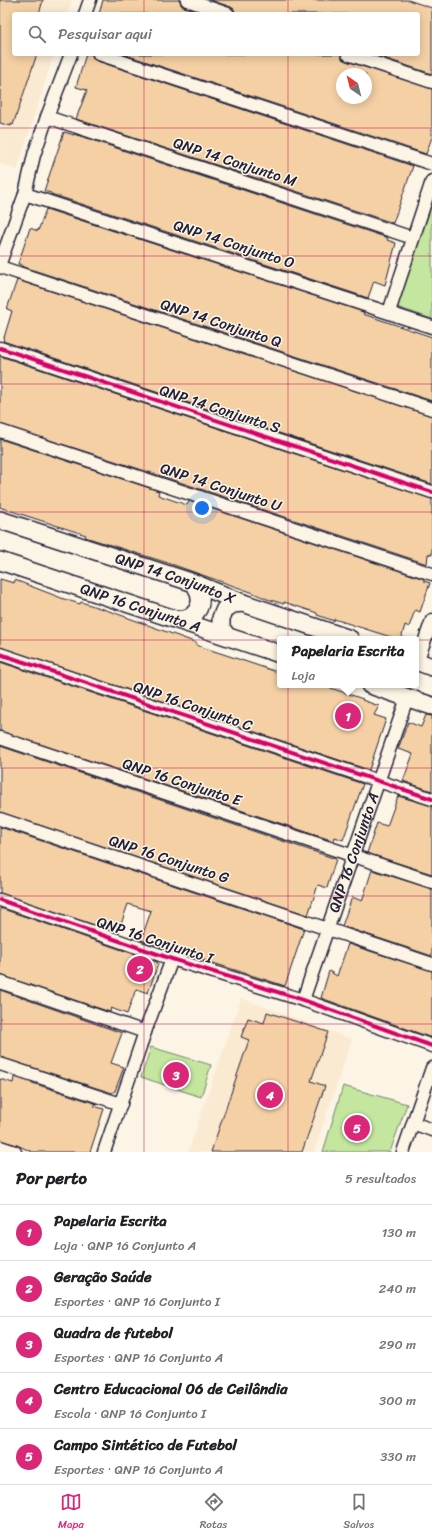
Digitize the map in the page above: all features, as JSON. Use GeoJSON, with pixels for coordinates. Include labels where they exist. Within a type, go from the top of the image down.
{"type":"FeatureCollection","features":[{"type":"Feature","properties":{"kind":"street"},"geometry":{"type":"LineString","coordinates":[[87,12],[90,0]]}},
{"type":"Feature","properties":{"kind":"street"},"geometry":{"type":"LineString","coordinates":[[187,0],[222,12]]}},
{"type":"Feature","properties":{"kind":"street"},"geometry":{"type":"LineString","coordinates":[[0,263],[25,194],[34,155],[70,56]]}},
{"type":"Feature","properties":{"kind":"street"},"geometry":{"type":"LineString","coordinates":[[105,56],[432,164]]}},
{"type":"Feature","properties":{"kind":"street"},"geometry":{"type":"LineString","coordinates":[[354,56],[432,82]]}},
{"type":"Feature","properties":{"kind":"street","name":"QNP 14 Conjunto M"},"geometry":{"type":"LineString","coordinates":[[47,117],[413,238]]}},
{"type":"Feature","properties":{"kind":"street"},"geometry":{"type":"LineString","coordinates":[[389,312],[432,181]]}},
{"type":"Feature","properties":{"kind":"street","name":"QNP 14 Conjunto O"},"geometry":{"type":"LineString","coordinates":[[25,194],[432,327]]}},
{"type":"Feature","properties":{"kind":"street","name":"QNP 14 Conjunto Q"},"geometry":{"type":"LineString","coordinates":[[0,267],[432,409]]}},
{"type":"Feature","properties":{"kind":"street","name":"QNP 14 Conjunto S"},"geometry":{"type":"LineString","coordinates":[[0,348],[432,492]]}},
{"type":"Feature","properties":{"kind":"street","name":"QNP 14 Conjunto U"},"geometry":{"type":"LineString","coordinates":[[0,431],[432,574]]}},
{"type":"Feature","properties":{"kind":"street","name":"QNP 14 Conjunto X"},"geometry":{"type":"LineString","coordinates":[[0,520],[194,583],[243,603],[341,636]]}},
{"type":"Feature","properties":{"kind":"street","name":"QNP 16 Conjunto A"},"geometry":{"type":"LineString","coordinates":[[0,561],[277,653]]}},
{"type":"Feature","properties":{"kind":"street"},"geometry":{"type":"LineString","coordinates":[[179,620],[192,616],[199,606],[200,594],[194,583]]}},
{"type":"Feature","properties":{"kind":"street"},"geometry":{"type":"LineString","coordinates":[[227,636],[221,628],[221,618],[223,613],[225,609],[233,604],[243,603]]}},
{"type":"Feature","properties":{"kind":"street"},"geometry":{"type":"LineString","coordinates":[[422,663],[432,620]]}},
{"type":"Feature","properties":{"kind":"street","name":"QNP 16 Conjunto C"},"geometry":{"type":"LineString","coordinates":[[0,654],[432,799]]}},
{"type":"Feature","properties":{"kind":"street"},"geometry":{"type":"LineString","coordinates":[[379,688],[432,706]]}},
{"type":"Feature","properties":{"kind":"street","name":"QNP 16 Conjunto A"},"geometry":{"type":"LineString","coordinates":[[304,1000],[407,698]]}},
{"type":"Feature","properties":{"kind":"street","name":"QNP 16 Conjunto E"},"geometry":{"type":"LineString","coordinates":[[0,738],[432,882]]}},
{"type":"Feature","properties":{"kind":"street","name":"QNP 16 Conjunto G"},"geometry":{"type":"LineString","coordinates":[[0,820],[329,928],[432,964]]}},
{"type":"Feature","properties":{"kind":"street","name":"QNP 16 Conjunto I"},"geometry":{"type":"LineString","coordinates":[[0,900],[172,959],[304,1000],[432,1046]]}},
{"type":"Feature","properties":{"kind":"street"},"geometry":{"type":"LineString","coordinates":[[104,1152],[145,1032],[172,959]]}},
{"type":"Feature","properties":{"kind":"street"},"geometry":{"type":"LineString","coordinates":[[0,982],[145,1032]]}},
{"type":"Feature","properties":{"kind":"street"},"geometry":{"type":"LineString","coordinates":[[0,1064],[121,1104]]}},
{"type":"Feature","properties":{"kind":"street"},"geometry":{"type":"LineString","coordinates":[[403,1152],[432,1068]]}},
{"type":"Feature","properties":{"kind":"street"},"geometry":{"type":"LineString","coordinates":[[413,1123],[432,1130]]}},
{"type":"Feature","properties":{"kind":"street"},"geometry":{"type":"LineString","coordinates":[[0,1147],[15,1152]]}},
{"type":"Feature","properties":{"kind":"shaded area"},"geometry":{"type":"Polygon","coordinates":[[[0,0],[72,0],[68,12],[12,12],[12,56],[53,56],[17,170],[0,164],[0,0]]]}},
{"type":"Feature","properties":{"kind":"shaded area"},"geometry":{"type":"Polygon","coordinates":[[[241,998],[352,1039],[314,1152],[188,1152],[241,998]]]}},
{"type":"Feature","properties":{"kind":"green space"},"geometry":{"type":"Polygon","coordinates":[[[432,204],[432,319],[397,307],[432,204]]]}},
{"type":"Feature","properties":{"kind":"green space"},"geometry":{"type":"Polygon","coordinates":[[[151,1047],[211,1065],[201,1097],[141,1077],[151,1047]]]}},
{"type":"Feature","properties":{"kind":"green space"},"geometry":{"type":"Polygon","coordinates":[[[343,1086],[407,1104],[390,1152],[323,1152],[343,1086]]]}},
{"type":"Feature","properties":{"kind":"building"},"geometry":{"type":"Polygon","coordinates":[[[0,0],[43,0],[40,12],[12,12],[12,56],[36,56],[13,125],[11,124],[11,126],[0,123],[0,0]]]}},
{"type":"Feature","properties":{"kind":"building"},"geometry":{"type":"Polygon","coordinates":[[[103,0],[180,0],[181,5],[184,7],[199,12],[100,12],[103,0]]]}},
{"type":"Feature","properties":{"kind":"building"},"geometry":{"type":"Polygon","coordinates":[[[210,0],[408,0],[432,8],[432,74],[378,56],[420,56],[420,12],[235,12],[234,9],[210,0]]]}},
{"type":"Feature","properties":{"kind":"building"},"geometry":{"type":"Polygon","coordinates":[[[85,56],[92,56],[93,59],[97,61],[413,166],[393,223],[76,119],[87,90],[76,87],[85,56]]]}},
{"type":"Feature","properties":{"kind":"building"},"geometry":{"type":"Polygon","coordinates":[[[129,56],[341,56],[342,59],[346,61],[368,68],[336,68],[336,104],[372,104],[372,69],[432,89],[432,137],[426,154],[129,56]]]}},
{"type":"Feature","properties":{"kind":"building"},"geometry":{"type":"Polygon","coordinates":[[[64,132],[74,134],[388,238],[387,240],[396,243],[385,285],[374,281],[368,298],[44,191],[64,132]]]}},
{"type":"Feature","properties":{"kind":"building"},"geometry":{"type":"Polygon","coordinates":[[[46,209],[364,312],[363,314],[432,337],[432,401],[21,266],[22,265],[18,264],[30,228],[38,231],[46,209]]]}},
{"type":"Feature","properties":{"kind":"building"},"geometry":{"type":"Polygon","coordinates":[[[17,280],[432,416],[432,484],[3,341],[12,311],[7,309],[17,280]]]}},
{"type":"Feature","properties":{"kind":"building"},"geometry":{"type":"Polygon","coordinates":[[[0,356],[432,499],[432,555],[428,554],[427,564],[0,424],[0,356]]]}},
{"type":"Feature","properties":{"kind":"building"},"geometry":{"type":"Polygon","coordinates":[[[0,439],[159,491],[158,495],[187,505],[189,501],[424,579],[424,581],[430,583],[420,612],[415,610],[409,627],[405,625],[402,636],[388,636],[334,619],[334,621],[317,615],[317,613],[284,602],[284,604],[267,599],[168,563],[85,537],[86,535],[0,507],[0,439]]]}},
{"type":"Feature","properties":{"kind":"building"},"geometry":{"type":"Polygon","coordinates":[[[0,579],[14,583],[15,580],[64,599],[80,604],[81,602],[115,613],[197,643],[196,645],[277,672],[277,688],[331,688],[363,699],[362,700],[379,706],[374,715],[386,719],[369,770],[0,647],[0,579]]]}},
{"type":"Feature","properties":{"kind":"building"},"geometry":{"type":"Polygon","coordinates":[[[0,662],[363,784],[343,840],[335,837],[334,841],[0,731],[0,662]]]}},
{"type":"Feature","properties":{"kind":"building"},"geometry":{"type":"Polygon","coordinates":[[[426,715],[432,716],[432,791],[403,781],[413,754],[398,749],[408,722],[421,727],[426,715]]]}},
{"type":"Feature","properties":{"kind":"building"},"geometry":{"type":"Polygon","coordinates":[[[0,746],[336,859],[327,888],[318,885],[308,915],[0,812],[0,746]]]}},
{"type":"Feature","properties":{"kind":"building"},"geometry":{"type":"Polygon","coordinates":[[[398,796],[432,806],[432,874],[367,853],[377,823],[387,826],[398,796]]]}},
{"type":"Feature","properties":{"kind":"building"},"geometry":{"type":"Polygon","coordinates":[[[0,827],[304,929],[285,986],[141,940],[151,911],[128,904],[118,933],[0,893],[0,827]]]}},
{"type":"Feature","properties":{"kind":"building"},"geometry":{"type":"Polygon","coordinates":[[[372,870],[432,889],[432,956],[342,926],[352,897],[362,901],[372,870]]]}},
{"type":"Feature","properties":{"kind":"building"},"geometry":{"type":"Polygon","coordinates":[[[0,908],[157,962],[158,964],[148,993],[136,989],[127,1014],[111,1008],[110,1012],[0,975],[0,908]]]}},
{"type":"Feature","properties":{"kind":"building"},"geometry":{"type":"Polygon","coordinates":[[[348,944],[432,971],[432,1038],[321,998],[329,971],[337,976],[348,944]]]}},
{"type":"Feature","properties":{"kind":"building"},"geometry":{"type":"Polygon","coordinates":[[[0,990],[122,1033],[111,1063],[124,1067],[115,1091],[112,1093],[0,1057],[0,990]]]}},
{"type":"Feature","properties":{"kind":"building"},"geometry":{"type":"Polygon","coordinates":[[[267,1012],[328,1032],[311,1081],[325,1086],[302,1152],[211,1152],[249,1040],[241,1037],[248,1018],[264,1023],[267,1012]]]}},
{"type":"Feature","properties":{"kind":"building"},"geometry":{"type":"Polygon","coordinates":[[[14,1077],[97,1104],[94,1106],[104,1109],[90,1152],[32,1152],[17,1145],[0,1140],[0,1079],[13,1083],[14,1077]]]}},
{"type":"Feature","properties":{"kind":"cycle path"},"geometry":{"type":"LineString","coordinates":[[0,348],[432,492]]}},
{"type":"Feature","properties":{"kind":"cycle path"},"geometry":{"type":"LineString","coordinates":[[0,654],[432,799]]}},
{"type":"Feature","properties":{"kind":"cycle path"},"geometry":{"type":"LineString","coordinates":[[0,900],[172,959],[303,1000],[432,1046]]}},
{"type":"Feature","properties":{"kind":"place","name":"Papelaria Escrita"},"geometry":{"type":"Point","coordinates":[348,716]}},
{"type":"Feature","properties":{"kind":"place","name":"Geração Saúde"},"geometry":{"type":"Point","coordinates":[140,969]}},
{"type":"Feature","properties":{"kind":"place","name":"Quadra de futebol"},"geometry":{"type":"Point","coordinates":[176,1075]}},
{"type":"Feature","properties":{"kind":"place","name":"Centro Educacional 06 de Ceilândia"},"geometry":{"type":"Point","coordinates":[270,1095]}},
{"type":"Feature","properties":{"kind":"place","name":"Campo Sintético de Futebol"},"geometry":{"type":"Point","coordinates":[357,1128]}}]}
